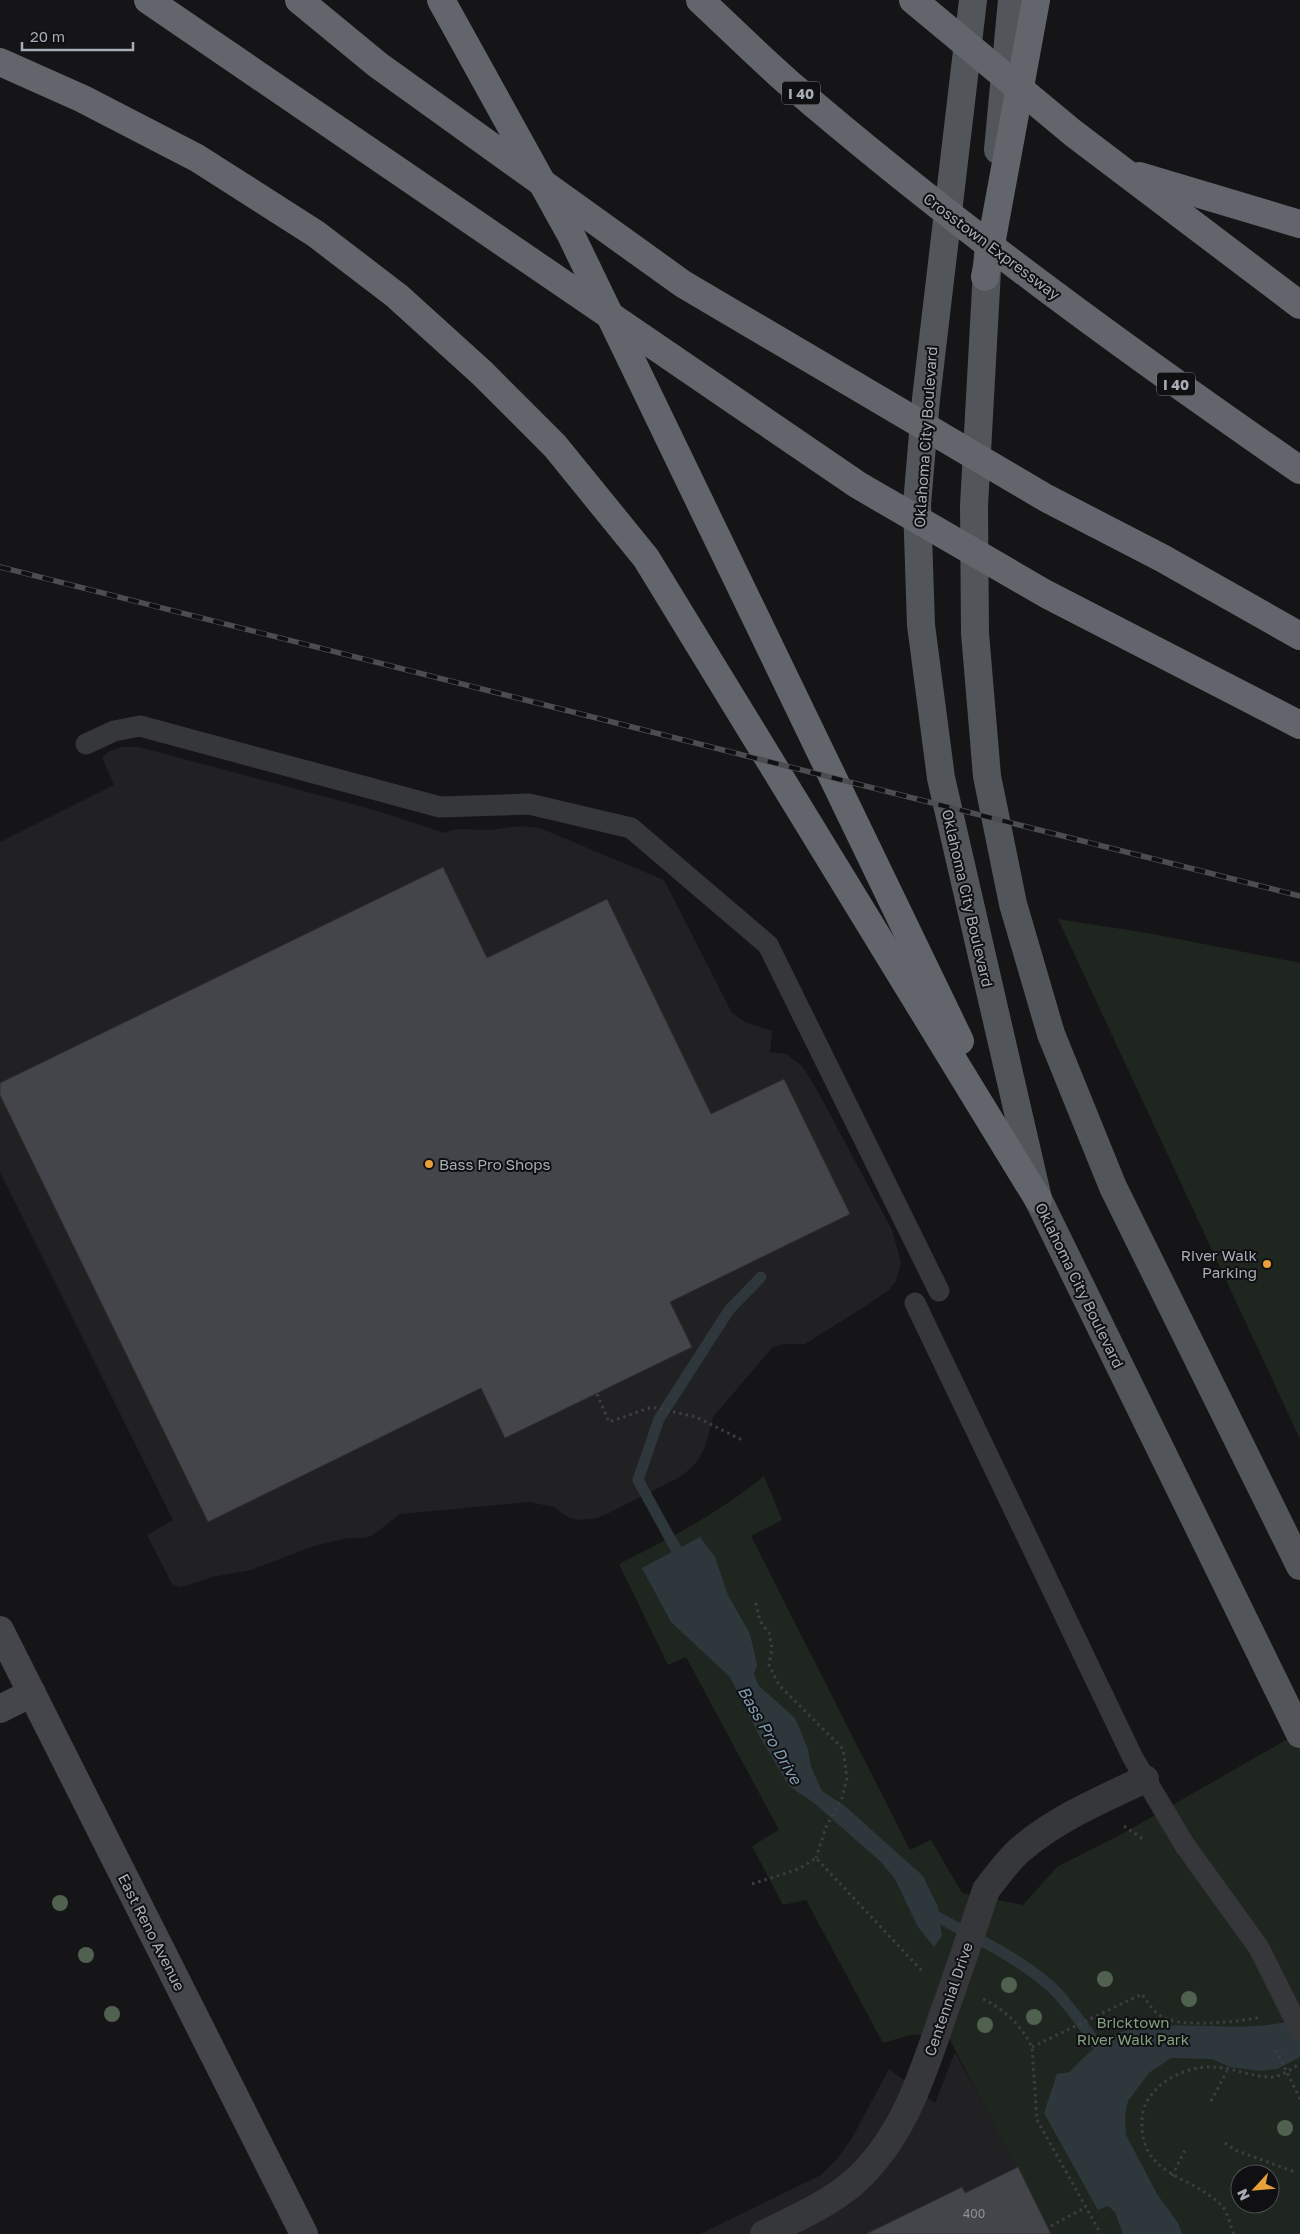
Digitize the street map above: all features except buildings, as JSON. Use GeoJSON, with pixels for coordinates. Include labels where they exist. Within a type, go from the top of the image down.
{"type":"FeatureCollection","features":[{"type":"Feature","properties":{"kind":"highway"},"geometry":{"type":"LineString","coordinates":[[148,0],[858,484],[1046,594],[1300,725]]}},
{"type":"Feature","properties":{"kind":"highway"},"geometry":{"type":"LineString","coordinates":[[299,0],[378,65],[683,284],[1046,498],[1162,558],[1300,636]]}},
{"type":"Feature","properties":{"kind":"highway"},"geometry":{"type":"LineString","coordinates":[[441,0],[571,235],[906,932],[1038,1199]]}},
{"type":"Feature","properties":{"kind":"highway","name":"Crosstown Expressway"},"geometry":{"type":"LineString","coordinates":[[700,0],[788,82],[906,180],[1168,379],[1300,470]]}},
{"type":"Feature","properties":{"kind":"highway"},"geometry":{"type":"LineString","coordinates":[[913,0],[1073,134],[1300,305]]}},
{"type":"Feature","properties":{"kind":"highway"},"geometry":{"type":"LineString","coordinates":[[985,277],[1036,0]]}},
{"type":"Feature","properties":{"kind":"highway"},"geometry":{"type":"LineString","coordinates":[[0,62],[83,99],[197,158],[316,234],[397,296],[482,373],[555,446],[646,558],[1038,1199]]}},
{"type":"Feature","properties":{"kind":"highway"},"geometry":{"type":"LineString","coordinates":[[1123,172],[1300,224]]}},
{"type":"Feature","properties":{"kind":"main road","name":"Oklahoma City Boulevard"},"geometry":{"type":"LineString","coordinates":[[973,0],[926,399],[917,504],[921,625],[941,778],[1038,1199],[1300,1734]]}},
{"type":"Feature","properties":{"kind":"main road"},"geometry":{"type":"LineString","coordinates":[[1012,0],[985,277],[974,506],[975,633],[987,776],[1013,904],[1051,1034],[1113,1187],[1300,1566]]}},
{"type":"Feature","properties":{"kind":"main road","name":"East Reno Avenue"},"geometry":{"type":"LineString","coordinates":[[0,1630],[304,2234]]}},
{"type":"Feature","properties":{"kind":"main road"},"geometry":{"type":"LineString","coordinates":[[0,1709],[32,1693]]}},
{"type":"Feature","properties":{"kind":"street","name":"Centennial Drive"},"geometry":{"type":"LineString","coordinates":[[764,2234],[827,2202],[872,2163],[890,2141],[907,2112],[926,2063],[986,1890],[1021,1849],[1071,1816],[1145,1779]]}},
{"type":"Feature","properties":{"kind":"lane"},"geometry":{"type":"LineString","coordinates":[[86,744],[114,731],[140,726],[440,807],[529,804],[631,828],[768,945],[939,1291]]}},
{"type":"Feature","properties":{"kind":"lane"},"geometry":{"type":"LineString","coordinates":[[915,1303],[1133,1758],[1184,1844],[1259,1948],[1300,2030]]}},
{"type":"Feature","properties":{"kind":"path"},"geometry":{"type":"LineString","coordinates":[[597,1394],[609,1422],[652,1408],[696,1417],[742,1440]]}},
{"type":"Feature","properties":{"kind":"path"},"geometry":{"type":"LineString","coordinates":[[752,1884],[799,1869],[816,1858],[826,1827],[842,1798],[847,1778],[843,1749],[780,1685],[770,1665],[772,1648],[769,1633],[760,1621],[756,1603]]}},
{"type":"Feature","properties":{"kind":"path"},"geometry":{"type":"LineString","coordinates":[[1117,1824],[1127,1826],[1148,1843]]}},
{"type":"Feature","properties":{"kind":"path"},"geometry":{"type":"LineString","coordinates":[[816,1858],[929,1977]]}},
{"type":"Feature","properties":{"kind":"path"},"geometry":{"type":"LineString","coordinates":[[1032,2047],[1142,1994],[1150,2006],[1165,2019],[1180,2022],[1225,2022],[1267,2015]]}},
{"type":"Feature","properties":{"kind":"path"},"geometry":{"type":"LineString","coordinates":[[979,1996],[998,2007],[1017,2023],[1032,2047],[1038,2120],[1101,2234]]}},
{"type":"Feature","properties":{"kind":"path"},"geometry":{"type":"LineString","coordinates":[[1234,2234],[1223,2207],[1172,2176],[1147,2152],[1142,2135],[1142,2116],[1147,2101],[1158,2086],[1177,2074],[1212,2067],[1274,2077],[1300,2064]]}},
{"type":"Feature","properties":{"kind":"path"},"geometry":{"type":"LineString","coordinates":[[1211,2101],[1227,2070]]}},
{"type":"Feature","properties":{"kind":"path"},"geometry":{"type":"LineString","coordinates":[[1225,2143],[1235,2150],[1295,2172]]}},
{"type":"Feature","properties":{"kind":"path"},"geometry":{"type":"LineString","coordinates":[[1172,2176],[1186,2148]]}},
{"type":"Feature","properties":{"kind":"path"},"geometry":{"type":"LineString","coordinates":[[1051,2226],[1086,2207]]}},
{"type":"Feature","properties":{"kind":"shaded area","name":"Bass Pro Shops"},"geometry":{"type":"Polygon","coordinates":[[[121,747],[139,747],[371,809],[445,833],[455,829],[490,830],[520,826],[540,828],[664,880],[732,1013],[745,1022],[772,1031],[770,1052],[786,1054],[802,1066],[816,1088],[892,1230],[901,1262],[896,1281],[890,1289],[872,1302],[805,1344],[784,1344],[772,1348],[713,1417],[706,1444],[699,1459],[690,1469],[678,1478],[609,1513],[597,1518],[576,1520],[566,1516],[554,1507],[529,1502],[400,1514],[373,1535],[365,1538],[349,1538],[317,1545],[251,1570],[212,1577],[186,1586],[180,1587],[172,1584],[147,1535],[173,1520],[0,1172],[0,842],[114,785],[102,758],[108,752],[121,747]]]}},
{"type":"Feature","properties":{"kind":"shaded area"},"geometry":{"type":"Polygon","coordinates":[[[955,2052],[1018,2167],[1051,2234],[700,2234],[821,2175],[837,2159],[852,2138],[889,2069],[935,2103],[955,2052]]]}},
{"type":"Feature","properties":{"kind":"green space"},"geometry":{"type":"Polygon","coordinates":[[[1058,919],[1153,934],[1300,963],[1300,1439],[1058,919]]]}},
{"type":"Feature","properties":{"kind":"green space","name":"Bricktown River Walk Park"},"geometry":{"type":"Polygon","coordinates":[[[764,1476],[782,1520],[751,1536],[910,1850],[931,1840],[962,1893],[1023,1905],[1057,1867],[1122,1834],[1300,1732],[1300,2234],[1051,2234],[947,2034],[910,2035],[883,2043],[806,1900],[783,1905],[752,1846],[779,1830],[686,1657],[668,1665],[619,1564],[694,1524],[730,1502],[764,1476]]]}},
{"type":"Feature","properties":{"kind":"water"},"geometry":{"type":"Polygon","coordinates":[[[700,1537],[715,1557],[728,1595],[750,1634],[757,1665],[754,1674],[759,1686],[795,1718],[808,1749],[811,1767],[822,1791],[846,1807],[923,1876],[938,1907],[942,1936],[934,1947],[918,1927],[895,1879],[881,1862],[814,1803],[789,1786],[760,1737],[730,1677],[671,1622],[642,1568],[700,1537]]]}},
{"type":"Feature","properties":{"kind":"water"},"geometry":{"type":"Polygon","coordinates":[[[1300,2018],[1300,2057],[1277,2069],[1260,2071],[1230,2067],[1212,2059],[1171,2058],[1149,2073],[1128,2101],[1125,2115],[1126,2135],[1157,2194],[1178,2223],[1182,2234],[1123,2234],[1115,2212],[1108,2206],[1098,2210],[1044,2113],[1057,2074],[1070,2072],[1086,2055],[1100,2044],[1114,2035],[1127,2030],[1183,2025],[1262,2026],[1300,2018]]]}},
{"type":"Feature","properties":{"kind":"waterway","name":"Bass Pro Drive"},"geometry":{"type":"LineString","coordinates":[[683,1562],[638,1480],[659,1419],[729,1310],[761,1277]]}},
{"type":"Feature","properties":{"kind":"waterway","name":"Bass Pro Drive"},"geometry":{"type":"LineString","coordinates":[[928,1909],[932,1914],[1007,1955],[1048,1984],[1071,2010],[1107,2060]]}},
{"type":"Feature","properties":{"kind":"railway"},"geometry":{"type":"LineString","coordinates":[[0,567],[1300,896]]}},
{"type":"Feature","properties":{"kind":"place","name":"Bass Pro Shops"},"geometry":{"type":"Point","coordinates":[429,1164]}},
{"type":"Feature","properties":{"kind":"place","name":"River Walk Parking"},"geometry":{"type":"Point","coordinates":[1267,1264]}}]}
